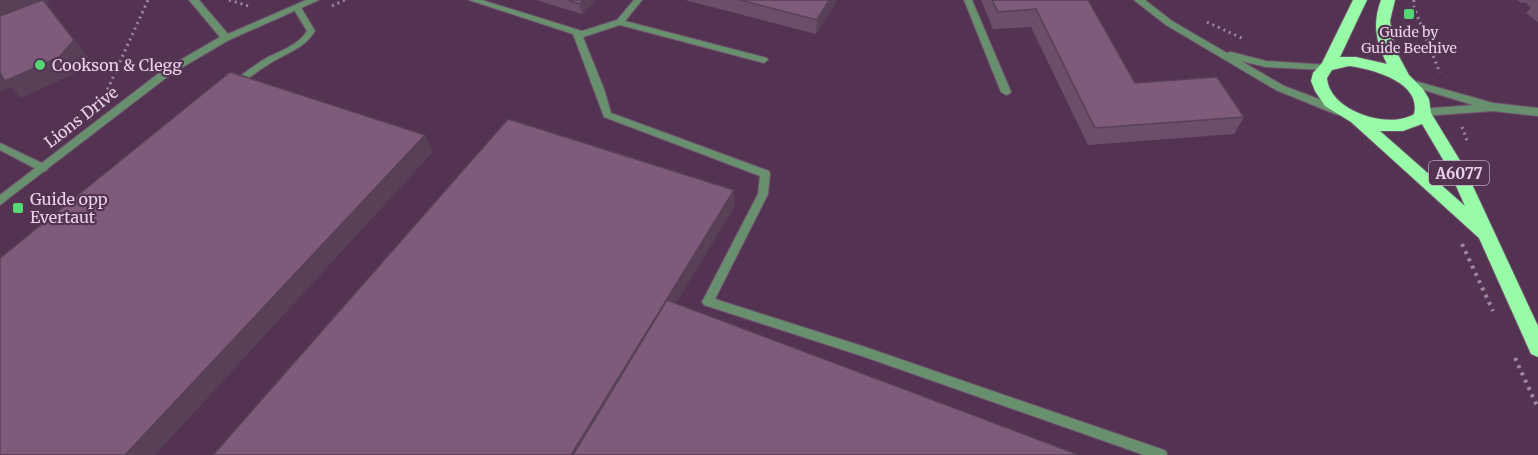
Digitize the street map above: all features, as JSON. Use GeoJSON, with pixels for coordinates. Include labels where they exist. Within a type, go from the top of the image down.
{"type":"FeatureCollection","features":[{"type":"Feature","properties":{"kind":"highway","name":"A6077"},"geometry":{"type":"LineString","coordinates":[[1360,0],[1319,79],[1322,90],[1337,107],[1352,116],[1488,237]]}},
{"type":"Feature","properties":{"kind":"highway","name":"A6077"},"geometry":{"type":"LineString","coordinates":[[1388,0],[1381,21],[1381,36],[1405,80],[1421,96],[1424,112],[1456,167],[1538,348]]}},
{"type":"Feature","properties":{"kind":"highway"},"geometry":{"type":"LineString","coordinates":[[1327,67],[1338,62],[1362,62],[1384,68],[1405,80]]}},
{"type":"Feature","properties":{"kind":"highway","name":"A6077"},"geometry":{"type":"LineString","coordinates":[[1352,116],[1377,124],[1395,126],[1413,123],[1424,112]]}},
{"type":"Feature","properties":{"kind":"street"},"geometry":{"type":"LineString","coordinates":[[194,0],[226,38]]}},
{"type":"Feature","properties":{"kind":"street","name":"Lions Drive"},"geometry":{"type":"LineString","coordinates":[[0,201],[167,72],[226,38],[314,0]]}},
{"type":"Feature","properties":{"kind":"street"},"geometry":{"type":"LineString","coordinates":[[1139,0],[1169,23],[1215,52],[1280,88],[1352,116]]}},
{"type":"Feature","properties":{"kind":"street"},"geometry":{"type":"LineString","coordinates":[[1215,52],[1266,64],[1327,67]]}},
{"type":"Feature","properties":{"kind":"street"},"geometry":{"type":"LineString","coordinates":[[1405,80],[1493,107]]}},
{"type":"Feature","properties":{"kind":"street"},"geometry":{"type":"LineString","coordinates":[[1424,112],[1493,107],[1538,112]]}},
{"type":"Feature","properties":{"kind":"lane"},"geometry":{"type":"LineString","coordinates":[[473,0],[577,33],[582,34],[620,22],[765,60]]}},
{"type":"Feature","properties":{"kind":"lane"},"geometry":{"type":"LineString","coordinates":[[620,22],[638,0]]}},
{"type":"Feature","properties":{"kind":"lane"},"geometry":{"type":"LineString","coordinates":[[968,0],[1006,92]]}},
{"type":"Feature","properties":{"kind":"lane"},"geometry":{"type":"LineString","coordinates":[[223,92],[271,59],[297,48],[307,40],[311,31],[297,8]]}},
{"type":"Feature","properties":{"kind":"lane"},"geometry":{"type":"LineString","coordinates":[[577,33],[607,115],[765,174],[763,194],[708,302],[862,351],[1161,455]]}},
{"type":"Feature","properties":{"kind":"lane"},"geometry":{"type":"LineString","coordinates":[[0,146],[43,168]]}},
{"type":"Feature","properties":{"kind":"path"},"geometry":{"type":"LineString","coordinates":[[103,100],[148,0]]}},
{"type":"Feature","properties":{"kind":"path"},"geometry":{"type":"LineString","coordinates":[[229,0],[242,5],[260,6]]}},
{"type":"Feature","properties":{"kind":"path"},"geometry":{"type":"LineString","coordinates":[[1414,0],[1413,5],[1441,73]]}},
{"type":"Feature","properties":{"kind":"path"},"geometry":{"type":"LineString","coordinates":[[1206,22],[1249,42]]}},
{"type":"Feature","properties":{"kind":"path"},"geometry":{"type":"LineString","coordinates":[[1458,239],[1464,246],[1498,322]]}},
{"type":"Feature","properties":{"kind":"path"},"geometry":{"type":"LineString","coordinates":[[1513,354],[1538,408]]}},
{"type":"Feature","properties":{"kind":"building"},"geometry":{"type":"Polygon","coordinates":[[[43,0],[74,40],[59,57],[5,81],[0,73],[0,16],[43,0]]]}},
{"type":"Feature","properties":{"kind":"building"},"geometry":{"type":"Polygon","coordinates":[[[568,0],[583,0],[580,4],[568,0]]]}},
{"type":"Feature","properties":{"kind":"building"},"geometry":{"type":"Polygon","coordinates":[[[740,0],[829,0],[817,20],[740,0]]]}},
{"type":"Feature","properties":{"kind":"building"},"geometry":{"type":"Polygon","coordinates":[[[992,0],[1088,0],[1135,83],[1217,77],[1244,117],[1095,128],[1036,9],[998,12],[992,0]]]}},
{"type":"Feature","properties":{"kind":"building"},"geometry":{"type":"Polygon","coordinates":[[[230,72],[425,135],[125,455],[0,455],[0,258],[230,72]]]}},
{"type":"Feature","properties":{"kind":"building"},"geometry":{"type":"Polygon","coordinates":[[[508,119],[734,190],[571,455],[213,455],[508,119]]]}},
{"type":"Feature","properties":{"kind":"building"},"geometry":{"type":"Polygon","coordinates":[[[667,300],[1079,455],[573,455],[667,300]]]}},
{"type":"Feature","properties":{"kind":"place","name":"Guide by Guide Beehive"},"geometry":{"type":"Point","coordinates":[1409,14]}},
{"type":"Feature","properties":{"kind":"place","name":"Cookson & Clegg"},"geometry":{"type":"Point","coordinates":[40,65]}},
{"type":"Feature","properties":{"kind":"place","name":"Guide opp Evertaut"},"geometry":{"type":"Point","coordinates":[18,208]}}]}
